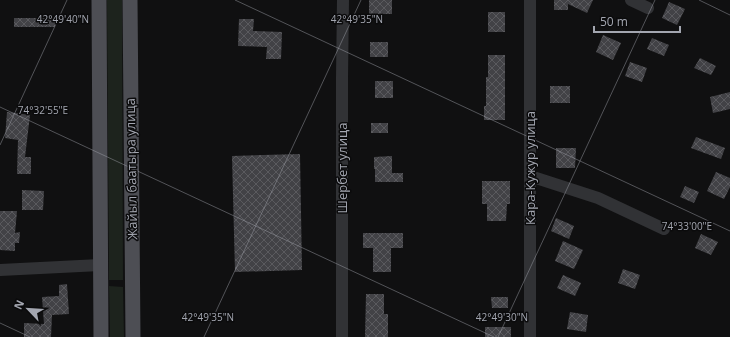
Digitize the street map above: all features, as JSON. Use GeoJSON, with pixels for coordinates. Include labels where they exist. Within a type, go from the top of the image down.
{"type":"FeatureCollection","features":[{"type":"Feature","properties":{"kind":"main road"},"geometry":{"type":"LineString","coordinates":[[99,0],[101,337]]}},
{"type":"Feature","properties":{"kind":"main road","name":"Жайыл баатыра улица"},"geometry":{"type":"LineString","coordinates":[[130,0],[133,337]]}},
{"type":"Feature","properties":{"kind":"street","name":"Шербет улица"},"geometry":{"type":"LineString","coordinates":[[342,337],[342,78],[344,0]]}},
{"type":"Feature","properties":{"kind":"street","name":"Кара-Кужур улица"},"geometry":{"type":"LineString","coordinates":[[530,0],[530,337]]}},
{"type":"Feature","properties":{"kind":"street"},"geometry":{"type":"LineString","coordinates":[[632,0],[648,8]]}},
{"type":"Feature","properties":{"kind":"street"},"geometry":{"type":"LineString","coordinates":[[530,176],[598,198],[664,229]]}},
{"type":"Feature","properties":{"kind":"street"},"geometry":{"type":"LineString","coordinates":[[0,270],[100,265]]}},
{"type":"Feature","properties":{"kind":"shaded area"},"geometry":{"type":"Polygon","coordinates":[[[107,0],[122,0],[123,280],[109,280],[107,0]]]}},
{"type":"Feature","properties":{"kind":"shaded area"},"geometry":{"type":"Polygon","coordinates":[[[109,286],[123,287],[124,337],[110,337],[109,286]]]}},
{"type":"Feature","properties":{"kind":"building"},"geometry":{"type":"Polygon","coordinates":[[[369,0],[392,0],[392,14],[369,14],[369,0]]]}},
{"type":"Feature","properties":{"kind":"building"},"geometry":{"type":"Polygon","coordinates":[[[554,0],[593,0],[587,13],[568,4],[568,10],[554,10],[554,0]]]}},
{"type":"Feature","properties":{"kind":"building"},"geometry":{"type":"Polygon","coordinates":[[[669,2],[685,9],[677,25],[662,18],[669,2]]]}},
{"type":"Feature","properties":{"kind":"building"},"geometry":{"type":"Polygon","coordinates":[[[488,12],[505,12],[505,32],[488,32],[488,12]]]}},
{"type":"Feature","properties":{"kind":"building"},"geometry":{"type":"Polygon","coordinates":[[[14,18],[55,18],[55,27],[14,27],[14,18]]]}},
{"type":"Feature","properties":{"kind":"building"},"geometry":{"type":"Polygon","coordinates":[[[239,19],[254,19],[253,31],[282,32],[281,59],[266,59],[267,47],[238,46],[239,19]]]}},
{"type":"Feature","properties":{"kind":"building"},"geometry":{"type":"Polygon","coordinates":[[[603,35],[621,43],[613,60],[596,52],[603,35]]]}},
{"type":"Feature","properties":{"kind":"building"},"geometry":{"type":"Polygon","coordinates":[[[652,38],[669,45],[664,56],[647,49],[652,38]]]}},
{"type":"Feature","properties":{"kind":"building"},"geometry":{"type":"Polygon","coordinates":[[[370,42],[388,42],[388,57],[370,57],[370,42]]]}},
{"type":"Feature","properties":{"kind":"building"},"geometry":{"type":"Polygon","coordinates":[[[488,55],[505,55],[505,120],[484,120],[484,106],[486,106],[486,77],[488,77],[488,55]]]}},
{"type":"Feature","properties":{"kind":"building"},"geometry":{"type":"Polygon","coordinates":[[[700,58],[716,66],[711,75],[694,68],[700,58]]]}},
{"type":"Feature","properties":{"kind":"building"},"geometry":{"type":"Polygon","coordinates":[[[630,62],[647,68],[642,82],[625,76],[630,62]]]}},
{"type":"Feature","properties":{"kind":"building"},"geometry":{"type":"Polygon","coordinates":[[[375,81],[393,81],[393,98],[375,98],[375,81]]]}},
{"type":"Feature","properties":{"kind":"building"},"geometry":{"type":"Polygon","coordinates":[[[550,86],[570,86],[570,103],[550,103],[550,86]]]}},
{"type":"Feature","properties":{"kind":"building"},"geometry":{"type":"Polygon","coordinates":[[[730,92],[730,109],[713,113],[710,97],[730,92]]]}},
{"type":"Feature","properties":{"kind":"building"},"geometry":{"type":"Polygon","coordinates":[[[7,112],[30,115],[25,157],[31,157],[31,174],[17,174],[18,140],[5,138],[7,112]]]}},
{"type":"Feature","properties":{"kind":"building"},"geometry":{"type":"Polygon","coordinates":[[[371,123],[388,123],[388,133],[371,133],[371,123]]]}},
{"type":"Feature","properties":{"kind":"building"},"geometry":{"type":"Polygon","coordinates":[[[696,137],[725,148],[721,159],[691,148],[696,137]]]}},
{"type":"Feature","properties":{"kind":"building"},"geometry":{"type":"Polygon","coordinates":[[[556,148],[576,148],[575,168],[556,168],[556,148]]]}},
{"type":"Feature","properties":{"kind":"building"},"geometry":{"type":"Polygon","coordinates":[[[300,154],[302,270],[235,272],[232,156],[300,154]]]}},
{"type":"Feature","properties":{"kind":"building"},"geometry":{"type":"Polygon","coordinates":[[[392,156],[392,173],[403,173],[403,182],[375,182],[374,157],[392,156]]]}},
{"type":"Feature","properties":{"kind":"building"},"geometry":{"type":"Polygon","coordinates":[[[716,172],[730,178],[730,187],[724,199],[707,191],[716,172]]]}},
{"type":"Feature","properties":{"kind":"building"},"geometry":{"type":"Polygon","coordinates":[[[482,181],[510,181],[510,204],[507,204],[506,221],[487,221],[487,204],[482,204],[482,181]]]}},
{"type":"Feature","properties":{"kind":"building"},"geometry":{"type":"Polygon","coordinates":[[[685,186],[699,192],[694,203],[680,197],[685,186]]]}},
{"type":"Feature","properties":{"kind":"building"},"geometry":{"type":"Polygon","coordinates":[[[22,190],[44,191],[43,210],[22,210],[22,190]]]}},
{"type":"Feature","properties":{"kind":"building"},"geometry":{"type":"Polygon","coordinates":[[[0,211],[17,211],[15,233],[20,232],[19,243],[15,243],[15,251],[0,250],[0,211]]]}},
{"type":"Feature","properties":{"kind":"building"},"geometry":{"type":"Polygon","coordinates":[[[556,218],[574,226],[569,239],[551,231],[556,218]]]}},
{"type":"Feature","properties":{"kind":"building"},"geometry":{"type":"Polygon","coordinates":[[[363,233],[403,233],[403,248],[391,248],[391,272],[373,272],[373,248],[363,248],[363,233]]]}},
{"type":"Feature","properties":{"kind":"building"},"geometry":{"type":"Polygon","coordinates":[[[701,234],[718,242],[711,255],[695,248],[701,234]]]}},
{"type":"Feature","properties":{"kind":"building"},"geometry":{"type":"Polygon","coordinates":[[[563,241],[583,250],[574,269],[555,261],[563,241]]]}},
{"type":"Feature","properties":{"kind":"building"},"geometry":{"type":"Polygon","coordinates":[[[623,269],[640,275],[635,289],[618,283],[623,269]]]}},
{"type":"Feature","properties":{"kind":"building"},"geometry":{"type":"Polygon","coordinates":[[[563,275],[581,283],[575,296],[557,288],[563,275]]]}},
{"type":"Feature","properties":{"kind":"building"},"geometry":{"type":"Polygon","coordinates":[[[67,284],[69,314],[52,315],[51,337],[24,337],[24,323],[44,324],[42,297],[59,296],[59,285],[67,284]]]}},
{"type":"Feature","properties":{"kind":"building"},"geometry":{"type":"Polygon","coordinates":[[[366,294],[384,294],[384,314],[388,314],[388,337],[365,337],[366,294]]]}},
{"type":"Feature","properties":{"kind":"building"},"geometry":{"type":"Polygon","coordinates":[[[491,297],[508,297],[508,308],[492,308],[491,297]]]}},
{"type":"Feature","properties":{"kind":"building"},"geometry":{"type":"Polygon","coordinates":[[[570,312],[588,315],[586,332],[567,329],[570,312]]]}},
{"type":"Feature","properties":{"kind":"building"},"geometry":{"type":"Polygon","coordinates":[[[485,327],[511,327],[511,337],[485,337],[485,327]]]}}]}
